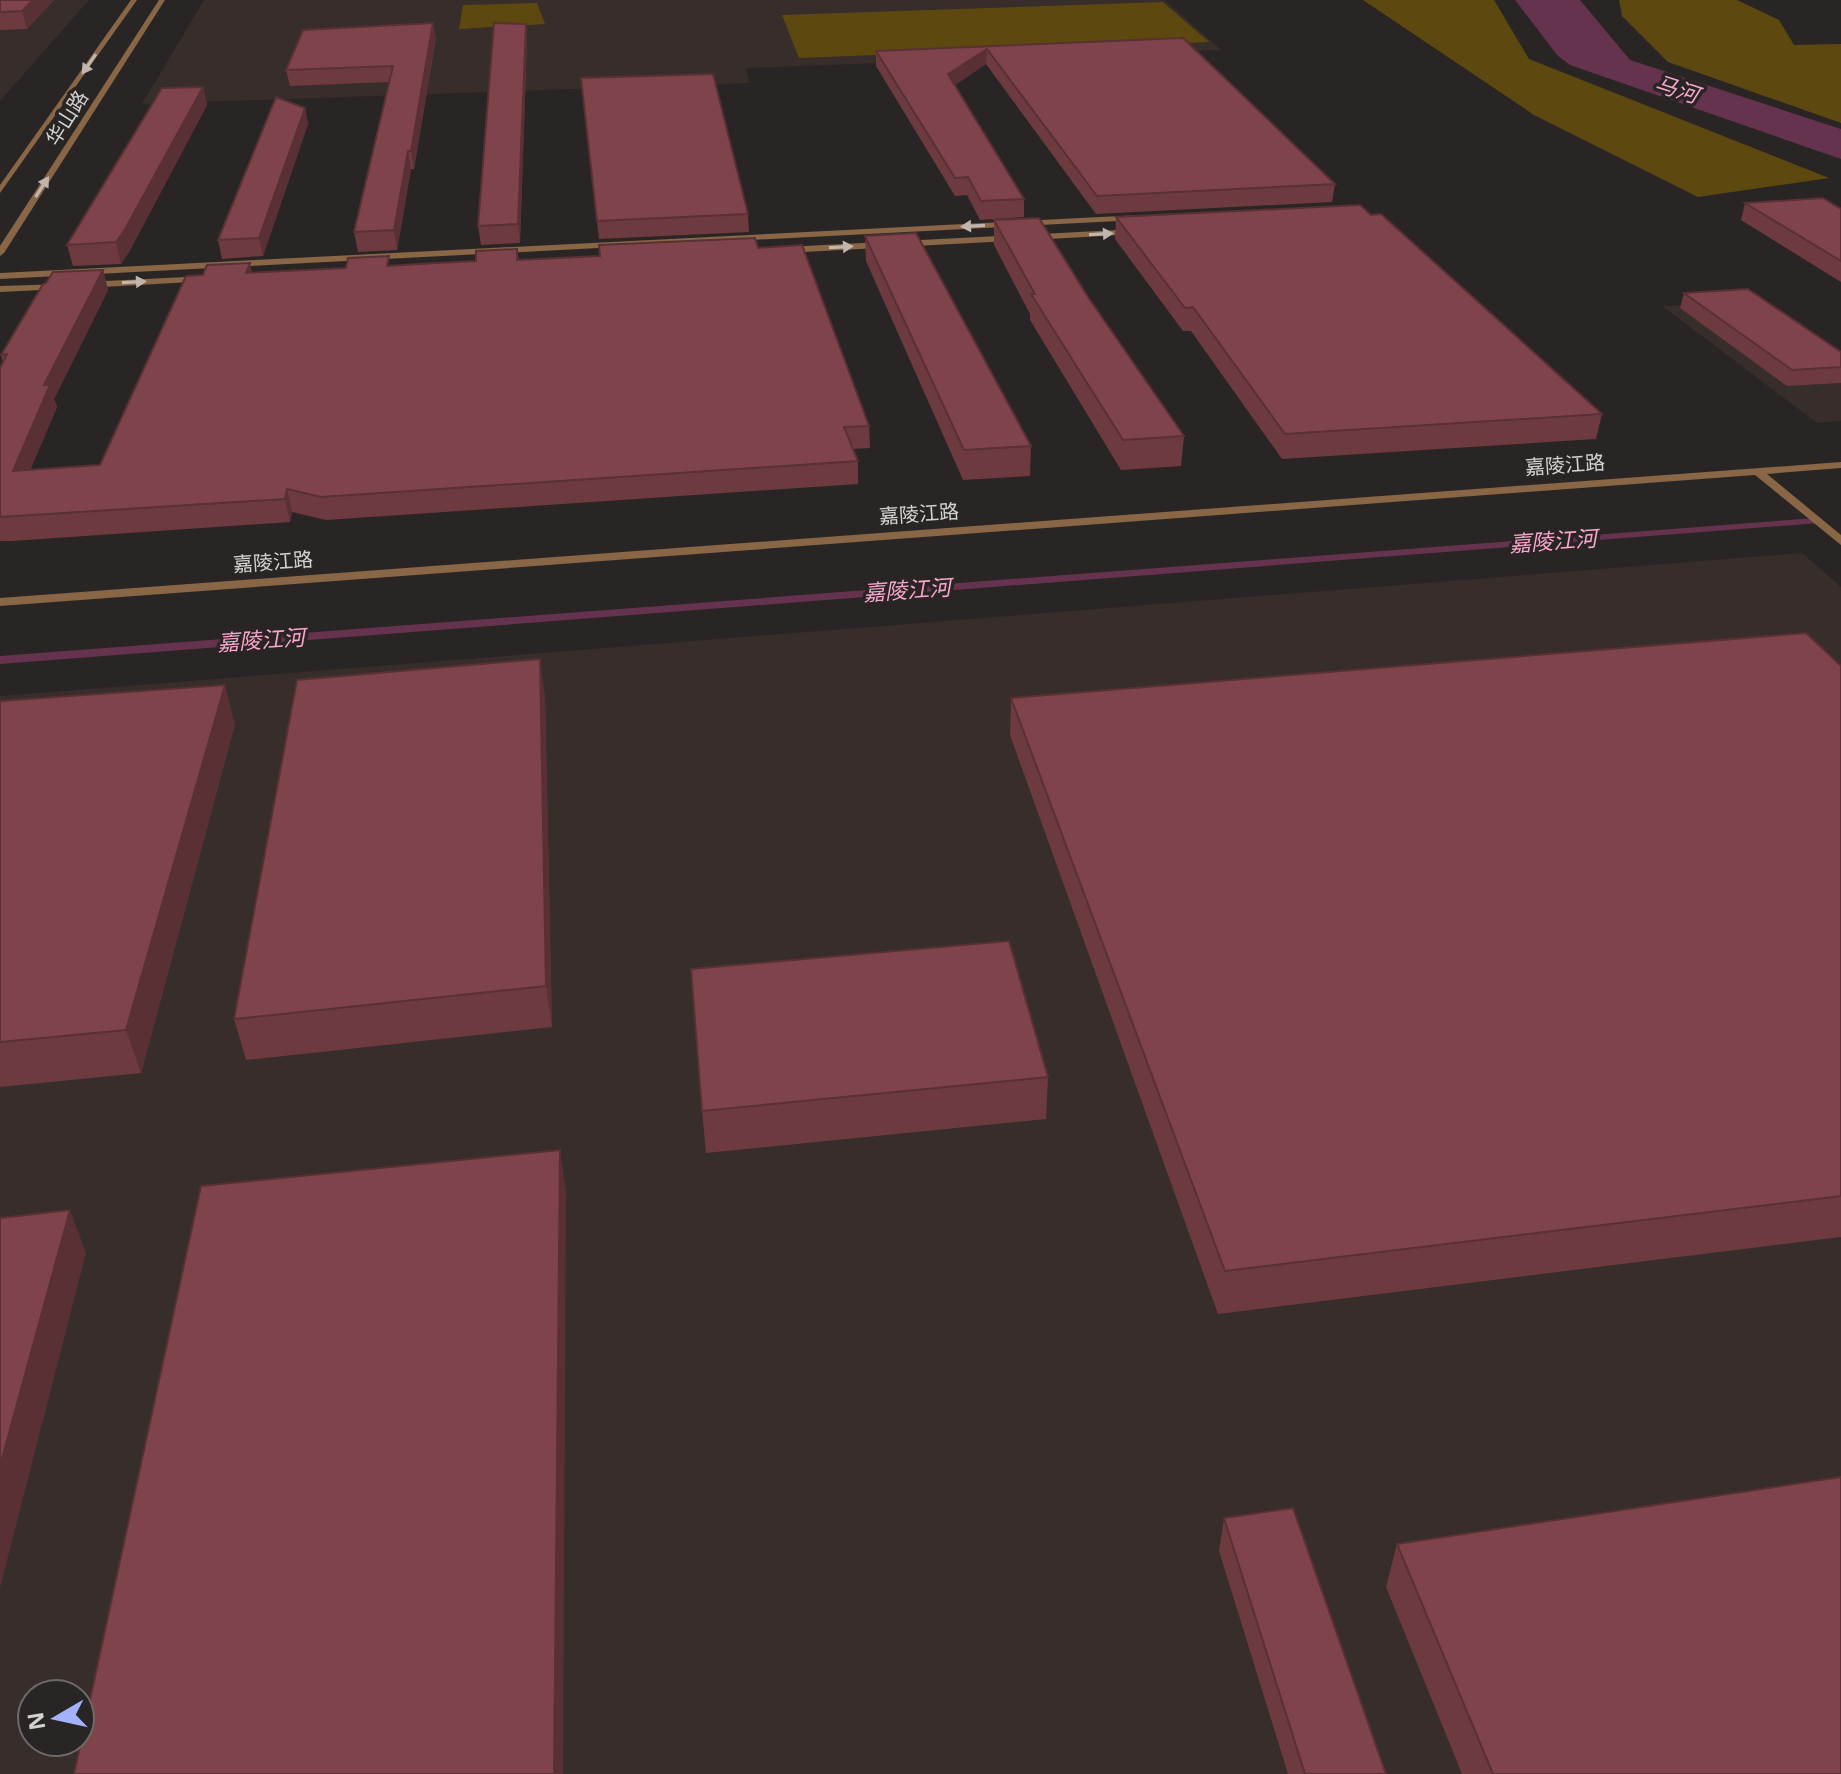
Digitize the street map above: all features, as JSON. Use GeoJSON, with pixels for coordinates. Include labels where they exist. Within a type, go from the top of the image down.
{"type":"FeatureCollection","features":[{"type":"Feature","properties":{"kind":"street","name":"华山路"},"geometry":{"type":"LineString","coordinates":[[0,191],[134,0]]}},
{"type":"Feature","properties":{"kind":"street","name":"华山路"},"geometry":{"type":"LineString","coordinates":[[0,253],[162,0]]}},
{"type":"Feature","properties":{"kind":"street"},"geometry":{"type":"LineString","coordinates":[[0,276],[1148,217]]}},
{"type":"Feature","properties":{"kind":"street"},"geometry":{"type":"LineString","coordinates":[[778,250],[1143,232]]}},
{"type":"Feature","properties":{"kind":"street"},"geometry":{"type":"LineString","coordinates":[[0,289],[217,278]]}},
{"type":"Feature","properties":{"kind":"street","name":"嘉陵江路"},"geometry":{"type":"LineString","coordinates":[[0,602],[1841,465]]}},
{"type":"Feature","properties":{"kind":"street"},"geometry":{"type":"LineString","coordinates":[[1757,471],[1841,541]]}},
{"type":"Feature","properties":{"kind":"shaded area"},"geometry":{"type":"Polygon","coordinates":[[[0,0],[89,0],[0,101],[0,0]]]}},
{"type":"Feature","properties":{"kind":"shaded area"},"geometry":{"type":"Polygon","coordinates":[[[204,0],[1165,0],[1221,50],[746,68],[749,83],[142,104],[204,0]]]}},
{"type":"Feature","properties":{"kind":"shaded area"},"geometry":{"type":"Polygon","coordinates":[[[1363,0],[1494,0],[1529,59],[1829,178],[1698,197],[1534,115],[1363,0]]]}},
{"type":"Feature","properties":{"kind":"shaded area"},"geometry":{"type":"Polygon","coordinates":[[[1619,0],[1737,0],[1779,20],[1794,45],[1841,44],[1841,123],[1668,62],[1622,16],[1619,0]]]}},
{"type":"Feature","properties":{"kind":"shaded area"},"geometry":{"type":"Polygon","coordinates":[[[1163,2],[1209,42],[799,58],[782,15],[1163,2]]]}},
{"type":"Feature","properties":{"kind":"shaded area"},"geometry":{"type":"Polygon","coordinates":[[[537,3],[545,24],[459,29],[463,5],[537,3]]]}},
{"type":"Feature","properties":{"kind":"shaded area"},"geometry":{"type":"Polygon","coordinates":[[[1751,301],[1841,363],[1841,421],[1817,423],[1662,306],[1751,301]]]}},
{"type":"Feature","properties":{"kind":"shaded area"},"geometry":{"type":"Polygon","coordinates":[[[1802,553],[1841,587],[1841,1774],[0,1774],[0,696],[1802,553]]]}},
{"type":"Feature","properties":{"kind":"water","name":"马河"},"geometry":{"type":"Polygon","coordinates":[[[1515,0],[1580,0],[1630,60],[1841,129],[1841,159],[1570,65],[1558,56],[1515,0]]]}},
{"type":"Feature","properties":{"kind":"building"},"geometry":{"type":"Polygon","coordinates":[[[0,0],[33,0],[22,11],[0,12],[0,0]]]}},
{"type":"Feature","properties":{"kind":"building"},"geometry":{"type":"Polygon","coordinates":[[[433,23],[394,230],[354,232],[393,66],[286,70],[303,30],[433,23]]]}},
{"type":"Feature","properties":{"kind":"building"},"geometry":{"type":"Polygon","coordinates":[[[494,23],[526,24],[518,224],[478,226],[494,23]]]}},
{"type":"Feature","properties":{"kind":"building"},"geometry":{"type":"Polygon","coordinates":[[[1183,38],[1335,184],[1097,196],[987,49],[948,74],[1024,199],[981,201],[968,177],[955,178],[876,51],[1183,38]]]}},
{"type":"Feature","properties":{"kind":"building"},"geometry":{"type":"Polygon","coordinates":[[[713,74],[748,214],[597,221],[581,78],[713,74]]]}},
{"type":"Feature","properties":{"kind":"building"},"geometry":{"type":"Polygon","coordinates":[[[203,87],[116,242],[67,245],[162,88],[203,87]]]}},
{"type":"Feature","properties":{"kind":"building"},"geometry":{"type":"Polygon","coordinates":[[[276,97],[305,108],[259,238],[218,240],[276,97]]]}},
{"type":"Feature","properties":{"kind":"building"},"geometry":{"type":"Polygon","coordinates":[[[1823,198],[1841,209],[1841,261],[1745,203],[1823,198]]]}},
{"type":"Feature","properties":{"kind":"building"},"geometry":{"type":"Polygon","coordinates":[[[1360,205],[1371,215],[1381,214],[1602,414],[1285,434],[1193,307],[1185,308],[1116,217],[1360,205]]]}},
{"type":"Feature","properties":{"kind":"building"},"geometry":{"type":"Polygon","coordinates":[[[1039,218],[1088,297],[1184,436],[1123,440],[1031,294],[1035,294],[994,220],[1039,218]]]}},
{"type":"Feature","properties":{"kind":"building"},"geometry":{"type":"Polygon","coordinates":[[[916,233],[1031,446],[964,450],[865,236],[916,233]]]}},
{"type":"Feature","properties":{"kind":"building"},"geometry":{"type":"Polygon","coordinates":[[[755,238],[758,248],[802,245],[869,426],[844,427],[858,461],[321,497],[287,489],[285,499],[0,517],[0,368],[7,354],[1,355],[53,272],[103,270],[44,385],[50,385],[13,471],[100,465],[186,276],[203,275],[207,265],[250,263],[246,273],[346,268],[348,258],[389,256],[387,266],[476,261],[476,251],[517,249],[517,260],[600,256],[599,245],[755,238]]]}},
{"type":"Feature","properties":{"kind":"building"},"geometry":{"type":"Polygon","coordinates":[[[1748,289],[1841,352],[1841,367],[1792,370],[1684,293],[1748,289]]]}},
{"type":"Feature","properties":{"kind":"building"},"geometry":{"type":"Polygon","coordinates":[[[1806,633],[1841,666],[1841,1196],[1225,1271],[1011,698],[1806,633]]]}},
{"type":"Feature","properties":{"kind":"building"},"geometry":{"type":"Polygon","coordinates":[[[540,659],[546,986],[234,1019],[297,680],[540,659]]]}},
{"type":"Feature","properties":{"kind":"building"},"geometry":{"type":"Polygon","coordinates":[[[225,685],[126,1030],[0,1042],[0,701],[225,685]]]}},
{"type":"Feature","properties":{"kind":"building"},"geometry":{"type":"Polygon","coordinates":[[[1009,941],[1048,1077],[702,1111],[691,969],[1009,941]]]}},
{"type":"Feature","properties":{"kind":"building"},"geometry":{"type":"Polygon","coordinates":[[[560,1150],[554,1774],[74,1774],[77,1758],[96,1758],[95,1678],[201,1186],[560,1150]]]}},
{"type":"Feature","properties":{"kind":"building"},"geometry":{"type":"Polygon","coordinates":[[[70,1210],[0,1466],[0,1218],[70,1210]]]}},
{"type":"Feature","properties":{"kind":"building"},"geometry":{"type":"Polygon","coordinates":[[[1841,1477],[1841,1774],[1493,1774],[1397,1544],[1841,1477]]]}},
{"type":"Feature","properties":{"kind":"building"},"geometry":{"type":"Polygon","coordinates":[[[1293,1508],[1386,1774],[1305,1774],[1224,1518],[1293,1508]]]}},
{"type":"Feature","properties":{"kind":"waterway","name":"嘉陵江河"},"geometry":{"type":"LineString","coordinates":[[0,660],[1815,521]]}}]}
